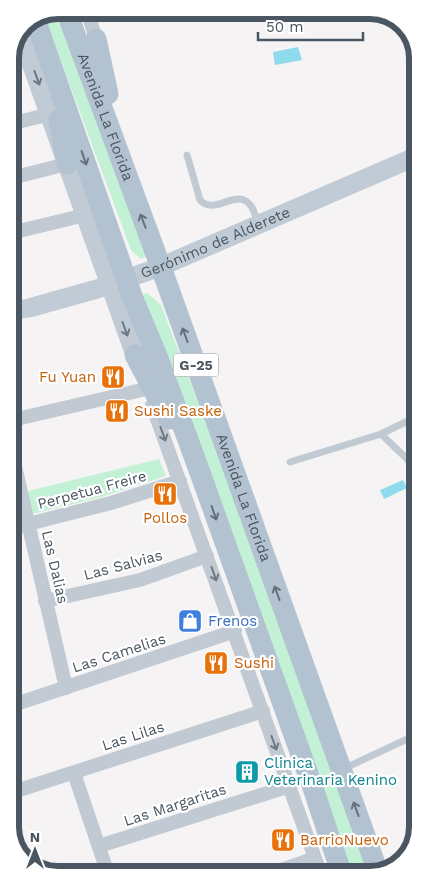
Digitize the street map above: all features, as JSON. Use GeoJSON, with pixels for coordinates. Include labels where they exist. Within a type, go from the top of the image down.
{"type":"FeatureCollection","features":[{"type":"Feature","properties":{"kind":"main road","name":"Avenida La Florida"},"geometry":{"type":"LineString","coordinates":[[69,19],[376,865]]}},
{"type":"Feature","properties":{"kind":"main road","name":"G-25"},"geometry":{"type":"LineString","coordinates":[[37,25],[118,282],[198,467],[313,788],[338,866]]}},
{"type":"Feature","properties":{"kind":"main road"},"geometry":{"type":"LineString","coordinates":[[96,39],[107,85],[114,142]]}},
{"type":"Feature","properties":{"kind":"main road"},"geometry":{"type":"LineString","coordinates":[[49,60],[67,164]]}},
{"type":"Feature","properties":{"kind":"main road"},"geometry":{"type":"LineString","coordinates":[[135,355],[159,402],[198,467]]}},
{"type":"Feature","properties":{"kind":"main road"},"geometry":{"type":"LineString","coordinates":[[263,650],[274,656],[284,655],[291,648],[294,639]]}},
{"type":"Feature","properties":{"kind":"street","name":"Avenida La Florida"},"geometry":{"type":"LineString","coordinates":[[90,19],[96,39]]}},
{"type":"Feature","properties":{"kind":"street"},"geometry":{"type":"LineString","coordinates":[[23,40],[85,215],[118,282],[135,355],[146,389],[235,631],[318,866]]}},
{"type":"Feature","properties":{"kind":"street"},"geometry":{"type":"LineString","coordinates":[[19,122],[50,114]]}},
{"type":"Feature","properties":{"kind":"street","name":"Gerónimo de Alderete"},"geometry":{"type":"LineString","coordinates":[[19,310],[118,282],[160,267],[409,160]]}},
{"type":"Feature","properties":{"kind":"street"},"geometry":{"type":"LineString","coordinates":[[19,176],[67,164]]}},
{"type":"Feature","properties":{"kind":"street"},"geometry":{"type":"LineString","coordinates":[[19,231],[85,215]]}},
{"type":"Feature","properties":{"kind":"street"},"geometry":{"type":"LineString","coordinates":[[19,418],[146,389]]}},
{"type":"Feature","properties":{"kind":"street","name":"Perpetua Freire"},"geometry":{"type":"LineString","coordinates":[[19,526],[111,503],[180,481]]}},
{"type":"Feature","properties":{"kind":"street","name":"Las Dalias"},"geometry":{"type":"LineString","coordinates":[[19,484],[66,688]]}},
{"type":"Feature","properties":{"kind":"street","name":"Las Salvias"},"geometry":{"type":"LineString","coordinates":[[46,601],[140,580],[207,556]]}},
{"type":"Feature","properties":{"kind":"street","name":"Las Camelias"},"geometry":{"type":"LineString","coordinates":[[19,703],[235,631]]}},
{"type":"Feature","properties":{"kind":"street","name":"Las Lilas"},"geometry":{"type":"LineString","coordinates":[[19,790],[262,711]]}},
{"type":"Feature","properties":{"kind":"street"},"geometry":{"type":"LineString","coordinates":[[74,772],[105,866]]}},
{"type":"Feature","properties":{"kind":"street","name":"Las Margaritas"},"geometry":{"type":"LineString","coordinates":[[99,846],[290,786]]}},
{"type":"Feature","properties":{"kind":"street"},"geometry":{"type":"LineString","coordinates":[[292,866],[315,858]]}},
{"type":"Feature","properties":{"kind":"lane"},"geometry":{"type":"LineString","coordinates":[[187,155],[200,200],[203,203],[213,206],[236,199],[245,200],[253,209],[258,225]]}},
{"type":"Feature","properties":{"kind":"lane"},"geometry":{"type":"LineString","coordinates":[[290,462],[381,434],[409,420]]}},
{"type":"Feature","properties":{"kind":"lane"},"geometry":{"type":"LineString","coordinates":[[381,434],[409,462]]}},
{"type":"Feature","properties":{"kind":"lane"},"geometry":{"type":"LineString","coordinates":[[341,770],[409,738]]}},
{"type":"Feature","properties":{"kind":"green space"},"geometry":{"type":"Polygon","coordinates":[[[60,19],[148,256],[141,259],[131,250],[46,21],[60,19]]]}},
{"type":"Feature","properties":{"kind":"green space"},"geometry":{"type":"Polygon","coordinates":[[[147,293],[161,305],[246,528],[365,866],[346,866],[228,526],[143,294],[147,293]]]}},
{"type":"Feature","properties":{"kind":"green space"},"geometry":{"type":"Polygon","coordinates":[[[159,459],[166,476],[101,497],[32,514],[28,491],[159,459]]]}},
{"type":"Feature","properties":{"kind":"water"},"geometry":{"type":"Polygon","coordinates":[[[298,47],[302,60],[275,65],[273,52],[298,47]]]}},
{"type":"Feature","properties":{"kind":"water"},"geometry":{"type":"Polygon","coordinates":[[[403,480],[407,488],[384,499],[380,490],[403,480]]]}},
{"type":"Feature","properties":{"kind":"place","name":"Fu Yuan"},"geometry":{"type":"Point","coordinates":[113,377]}},
{"type":"Feature","properties":{"kind":"place","name":"Sushi Saske"},"geometry":{"type":"Point","coordinates":[117,411]}},
{"type":"Feature","properties":{"kind":"place","name":"Pollos"},"geometry":{"type":"Point","coordinates":[165,494]}},
{"type":"Feature","properties":{"kind":"place","name":"Frenos"},"geometry":{"type":"Point","coordinates":[190,621]}},
{"type":"Feature","properties":{"kind":"place","name":"Sushi"},"geometry":{"type":"Point","coordinates":[216,663]}},
{"type":"Feature","properties":{"kind":"place","name":"Clinica Veterinaria Kenino"},"geometry":{"type":"Point","coordinates":[247,772]}},
{"type":"Feature","properties":{"kind":"place","name":"BarrioNuevo"},"geometry":{"type":"Point","coordinates":[283,840]}}]}
